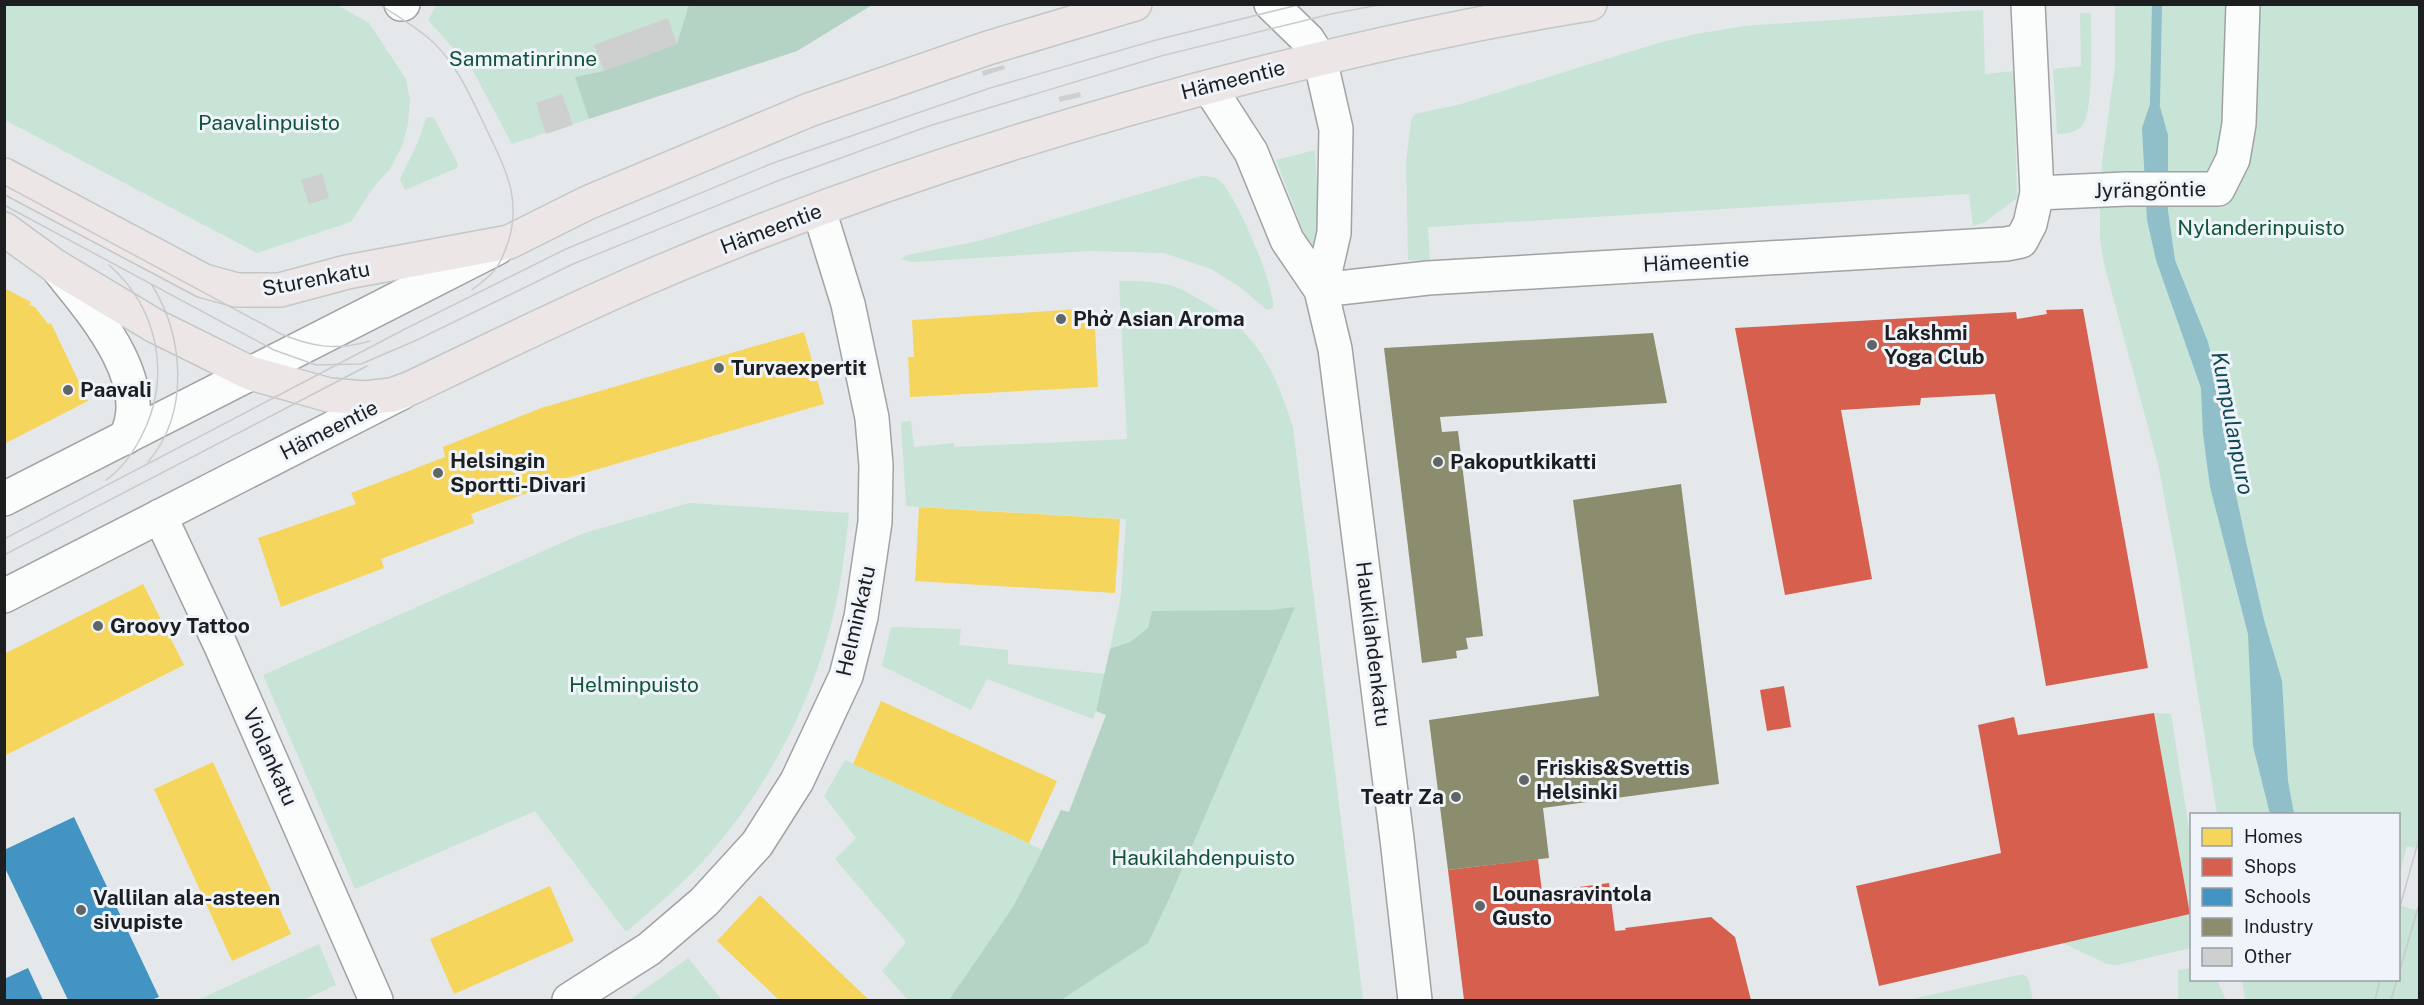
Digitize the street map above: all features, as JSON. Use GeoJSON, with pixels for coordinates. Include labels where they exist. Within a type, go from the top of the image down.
{"type":"FeatureCollection","features":[{"type":"Feature","properties":{"kind":"main road"},"geometry":{"type":"LineString","coordinates":[[509,242],[588,203],[809,110],[988,48],[1135,4]]}},
{"type":"Feature","properties":{"kind":"main road","name":"Hämeentie"},"geometry":{"type":"LineString","coordinates":[[411,388],[635,283],[774,226],[872,190],[1022,140],[1171,95],[1320,58],[1590,4]]}},
{"type":"Feature","properties":{"kind":"main road","name":"Sturenkatu"},"geometry":{"type":"LineString","coordinates":[[4,175],[204,281],[237,290],[280,290],[347,272],[509,242]]}},
{"type":"Feature","properties":{"kind":"main road"},"geometry":{"type":"LineString","coordinates":[[4,229],[55,266],[174,336],[250,373],[329,395],[364,398],[392,395],[411,388]]}},
{"type":"Feature","properties":{"kind":"street","name":"Haukilahdenkatu"},"geometry":{"type":"LineString","coordinates":[[1271,4],[1308,40],[1320,58],[1336,129],[1334,233],[1321,290]]}},
{"type":"Feature","properties":{"kind":"street","name":"Hämeentie"},"geometry":{"type":"LineString","coordinates":[[1321,290],[1428,278],[2016,242],[2025,237],[2037,193],[2028,4]]}},
{"type":"Feature","properties":{"kind":"street","name":"Jyrängöntie"},"geometry":{"type":"LineString","coordinates":[[2037,193],[2126,189],[2218,189],[2233,159],[2239,124],[2243,4]]}},
{"type":"Feature","properties":{"kind":"street","name":"Haukilahdenkatu"},"geometry":{"type":"LineString","coordinates":[[1209,87],[1251,153],[1287,240],[1321,290],[1339,369],[1398,839],[1415,1000]]}},
{"type":"Feature","properties":{"kind":"street","name":"Helminkatu"},"geometry":{"type":"LineString","coordinates":[[569,1000],[649,949],[704,902],[757,844],[797,781],[846,676],[862,614],[875,522],[876,465],[872,418],[848,304],[819,210]]}},
{"type":"Feature","properties":{"kind":"street"},"geometry":{"type":"LineString","coordinates":[[4,499],[509,242]]}},
{"type":"Feature","properties":{"kind":"street"},"geometry":{"type":"LineString","coordinates":[[55,266],[95,314],[126,370],[134,401],[132,425],[125,438]]}},
{"type":"Feature","properties":{"kind":"street","name":"Hämeentie"},"geometry":{"type":"LineString","coordinates":[[4,596],[411,388]]}},
{"type":"Feature","properties":{"kind":"street","name":"Violankatu"},"geometry":{"type":"LineString","coordinates":[[160,516],[220,644],[376,1000]]}},
{"type":"Feature","properties":{"kind":"green space","name":"Sammatinrinne"},"geometry":{"type":"Polygon","coordinates":[[[437,4],[872,5],[797,51],[512,144],[473,71],[428,20],[437,4]]]}},
{"type":"Feature","properties":{"kind":"green space","name":"Paavalinpuisto"},"geometry":{"type":"Polygon","coordinates":[[[4,5],[337,5],[369,23],[406,79],[410,100],[408,124],[402,146],[390,169],[372,189],[351,222],[257,253],[5,120],[4,5]]]}},
{"type":"Feature","properties":{"kind":"green space"},"geometry":{"type":"Polygon","coordinates":[[[689,5],[872,5],[797,51],[589,119],[575,77],[604,71],[677,44],[689,5]]]}},
{"type":"Feature","properties":{"kind":"green space","name":"Nylanderinpuisto"},"geometry":{"type":"Polygon","coordinates":[[[2115,5],[2419,5],[2420,849],[2407,846],[2400,870],[2400,813],[2217,813],[2178,570],[2158,464],[2104,264],[2100,238],[2102,162],[2115,66],[2115,5]]]}},
{"type":"Feature","properties":{"kind":"green space"},"geometry":{"type":"Polygon","coordinates":[[[1983,10],[1985,74],[2014,71],[2017,198],[1985,222],[1973,226],[1969,194],[1428,227],[1430,261],[1408,260],[1406,162],[1411,120],[1415,114],[1461,104],[1658,43],[1696,34],[1744,26],[1983,10]]]}},
{"type":"Feature","properties":{"kind":"green space"},"geometry":{"type":"Polygon","coordinates":[[[2080,13],[2091,13],[2091,71],[2087,116],[2083,125],[2078,129],[2057,134],[2053,69],[2081,66],[2080,13]]]}},
{"type":"Feature","properties":{"kind":"green space"},"geometry":{"type":"Polygon","coordinates":[[[426,118],[434,118],[458,164],[457,168],[405,190],[400,179],[418,142],[426,118]]]}},
{"type":"Feature","properties":{"kind":"green space"},"geometry":{"type":"Polygon","coordinates":[[[1315,150],[1320,241],[1314,249],[1308,244],[1276,160],[1315,150]]]}},
{"type":"Feature","properties":{"kind":"green space"},"geometry":{"type":"Polygon","coordinates":[[[1201,176],[1219,180],[1235,202],[1268,281],[1273,308],[1267,310],[1240,287],[1211,269],[1164,253],[1089,251],[912,262],[901,259],[907,255],[979,241],[1201,176]]]}},
{"type":"Feature","properties":{"kind":"green space","name":"Haukilahdenpuisto"},"geometry":{"type":"Polygon","coordinates":[[[1119,281],[1157,283],[1178,288],[1237,325],[1261,354],[1270,370],[1293,427],[1363,1000],[908,1000],[882,971],[906,942],[835,859],[856,838],[824,796],[845,760],[1042,850],[1061,810],[1069,812],[1106,715],[1096,711],[1093,719],[987,679],[971,710],[882,666],[891,627],[961,629],[959,645],[1008,650],[1008,664],[1105,674],[1121,595],[1126,519],[906,506],[901,422],[911,421],[914,447],[954,443],[954,447],[1127,439],[1119,281]]]}},
{"type":"Feature","properties":{"kind":"green space","name":"Helminpuisto"},"geometry":{"type":"Polygon","coordinates":[[[689,503],[849,513],[836,605],[809,691],[769,771],[736,821],[708,856],[674,890],[626,932],[535,811],[355,889],[263,675],[584,533],[689,503]]]}},
{"type":"Feature","properties":{"kind":"green space"},"geometry":{"type":"Polygon","coordinates":[[[1295,607],[1148,943],[1061,1000],[949,1000],[1013,907],[1061,810],[1069,812],[1106,715],[1096,711],[1110,649],[1130,642],[1148,628],[1152,611],[1271,610],[1295,607]]]}},
{"type":"Feature","properties":{"kind":"green space"},"geometry":{"type":"Polygon","coordinates":[[[2154,713],[2171,714],[2190,836],[2190,914],[2154,713]]]}},
{"type":"Feature","properties":{"kind":"green space"},"geometry":{"type":"Polygon","coordinates":[[[2400,905],[2419,911],[2419,1000],[2245,1000],[2242,981],[2400,981],[2400,905]]]}},
{"type":"Feature","properties":{"kind":"green space"},"geometry":{"type":"Polygon","coordinates":[[[2190,914],[2190,948],[2117,965],[2107,964],[2063,943],[2190,914]]]}},
{"type":"Feature","properties":{"kind":"green space"},"geometry":{"type":"Polygon","coordinates":[[[319,944],[336,985],[303,1000],[198,1000],[319,944]]]}},
{"type":"Feature","properties":{"kind":"green space"},"geometry":{"type":"Polygon","coordinates":[[[688,958],[722,1000],[630,1000],[688,958]]]}},
{"type":"Feature","properties":{"kind":"green space"},"geometry":{"type":"Polygon","coordinates":[[[2190,968],[2190,981],[2217,981],[2226,1000],[2178,1000],[2178,970],[2190,968]]]}},
{"type":"Feature","properties":{"kind":"green space"},"geometry":{"type":"Polygon","coordinates":[[[2023,974],[2028,978],[2033,1000],[1908,1000],[2023,974]]]}},
{"type":"Feature","properties":{"kind":"water"},"geometry":{"type":"Polygon","coordinates":[[[2155,89],[2168,135],[2168,211],[2175,260],[2208,342],[2220,395],[2230,467],[2247,546],[2264,620],[2282,681],[2288,781],[2294,813],[2270,813],[2253,746],[2248,634],[2210,487],[2203,434],[2201,388],[2156,260],[2147,220],[2142,128],[2155,89]]]}},
{"type":"Feature","properties":{"kind":"building: Homes"},"geometry":{"type":"Polygon","coordinates":[[[4,288],[31,302],[29,305],[35,307],[48,324],[51,323],[88,401],[4,444],[4,288]]]}},
{"type":"Feature","properties":{"kind":"building: Homes"},"geometry":{"type":"Polygon","coordinates":[[[1094,308],[1098,387],[910,397],[908,357],[914,357],[912,320],[1094,308]]]}},
{"type":"Feature","properties":{"kind":"building: Homes"},"geometry":{"type":"Polygon","coordinates":[[[804,332],[824,404],[567,478],[471,514],[474,523],[381,559],[384,568],[281,607],[258,538],[356,504],[351,493],[445,457],[443,447],[541,408],[804,332]]]}},
{"type":"Feature","properties":{"kind":"building: Homes"},"geometry":{"type":"Polygon","coordinates":[[[919,507],[1120,519],[1115,593],[915,581],[919,507]]]}},
{"type":"Feature","properties":{"kind":"building: Homes"},"geometry":{"type":"Polygon","coordinates":[[[143,584],[184,665],[4,756],[4,654],[143,584]]]}},
{"type":"Feature","properties":{"kind":"building: Homes"},"geometry":{"type":"Polygon","coordinates":[[[881,701],[1057,781],[1029,843],[853,764],[881,701]]]}},
{"type":"Feature","properties":{"kind":"building: Homes"},"geometry":{"type":"Polygon","coordinates":[[[213,762],[291,934],[232,961],[154,789],[213,762]]]}},
{"type":"Feature","properties":{"kind":"building: Homes"},"geometry":{"type":"Polygon","coordinates":[[[550,886],[574,941],[454,994],[430,939],[550,886]]]}},
{"type":"Feature","properties":{"kind":"building: Homes"},"geometry":{"type":"Polygon","coordinates":[[[760,895],[869,1000],[779,1000],[717,941],[760,895]]]}},
{"type":"Feature","properties":{"kind":"building: Shops"},"geometry":{"type":"Polygon","coordinates":[[[2083,309],[2148,668],[2046,686],[1995,394],[1921,398],[1920,405],[1841,410],[1872,579],[1785,595],[1735,328],[2016,312],[2017,319],[2047,314],[2046,310],[2083,309]]]}},
{"type":"Feature","properties":{"kind":"building: Shops"},"geometry":{"type":"Polygon","coordinates":[[[1784,686],[1791,727],[1767,731],[1760,690],[1784,686]]]}},
{"type":"Feature","properties":{"kind":"building: Shops"},"geometry":{"type":"Polygon","coordinates":[[[2154,713],[2190,914],[1879,986],[1856,886],[2001,853],[1978,725],[2014,717],[2018,735],[2154,713]]]}},
{"type":"Feature","properties":{"kind":"building: Shops"},"geometry":{"type":"Polygon","coordinates":[[[1538,859],[1542,892],[1609,883],[1615,931],[1711,917],[1735,937],[1751,1000],[1464,1000],[1448,870],[1538,859]]]}},
{"type":"Feature","properties":{"kind":"building: Schools"},"geometry":{"type":"Polygon","coordinates":[[[74,817],[159,997],[151,1000],[68,1000],[4,866],[4,850],[74,817]]]}},
{"type":"Feature","properties":{"kind":"building: Schools"},"geometry":{"type":"Polygon","coordinates":[[[28,968],[43,1000],[4,1000],[4,979],[28,968]]]}},
{"type":"Feature","properties":{"kind":"building: Industry"},"geometry":{"type":"Polygon","coordinates":[[[1653,333],[1667,403],[1440,417],[1442,432],[1458,431],[1483,636],[1466,638],[1468,649],[1456,651],[1457,658],[1422,663],[1384,348],[1653,333]]]}},
{"type":"Feature","properties":{"kind":"building: Industry"},"geometry":{"type":"Polygon","coordinates":[[[1681,484],[1719,784],[1543,808],[1549,858],[1448,870],[1429,720],[1599,696],[1573,500],[1681,484]]]}},
{"type":"Feature","properties":{"kind":"building: Other"},"geometry":{"type":"Polygon","coordinates":[[[668,18],[677,44],[604,71],[594,45],[668,18]]]}},
{"type":"Feature","properties":{"kind":"building: Other"},"geometry":{"type":"Polygon","coordinates":[[[1004,65],[1005,69],[983,76],[982,71],[1004,65]]]}},
{"type":"Feature","properties":{"kind":"building: Other"},"geometry":{"type":"Polygon","coordinates":[[[1080,92],[1081,97],[1060,102],[1058,97],[1080,92]]]}},
{"type":"Feature","properties":{"kind":"building: Other"},"geometry":{"type":"Polygon","coordinates":[[[562,94],[573,125],[546,134],[536,103],[562,94]]]}},
{"type":"Feature","properties":{"kind":"building: Other"},"geometry":{"type":"Polygon","coordinates":[[[322,173],[329,198],[309,204],[301,180],[322,173]]]}},
{"type":"Feature","properties":{"kind":"waterway","name":"Kumpulanpuro"},"geometry":{"type":"LineString","coordinates":[[2155,103],[2157,4]]}},
{"type":"Feature","properties":{"kind":"tram line"},"geometry":{"type":"LineString","coordinates":[[379,4],[422,33],[450,62],[498,153],[509,183],[513,214],[506,248],[495,270],[472,290]]}},
{"type":"Feature","properties":{"kind":"tram line"},"geometry":{"type":"LineString","coordinates":[[4,539],[407,328],[566,249],[773,163],[990,88],[1156,40],[1302,4]]}},
{"type":"Feature","properties":{"kind":"tram line"},"geometry":{"type":"LineString","coordinates":[[4,205],[274,350],[316,365],[361,364],[417,340],[573,264],[780,180],[929,126],[1161,56],[1331,14],[1384,4]]}},
{"type":"Feature","properties":{"kind":"tram line"},"geometry":{"type":"LineString","coordinates":[[4,185],[281,334],[314,345],[335,347],[370,341]]}},
{"type":"Feature","properties":{"kind":"tram line"},"geometry":{"type":"LineString","coordinates":[[106,480],[126,461],[141,437],[151,414],[158,368],[149,323],[126,283],[109,265]]}},
{"type":"Feature","properties":{"kind":"tram line"},"geometry":{"type":"LineString","coordinates":[[148,462],[162,442],[171,421],[178,375],[171,328],[152,285]]}},
{"type":"Feature","properties":{"kind":"tram line"},"geometry":{"type":"LineString","coordinates":[[4,555],[367,366]]}},
{"type":"Feature","properties":{"kind":"tram line"},"geometry":{"type":"LineString","coordinates":[[2400,907],[2420,835]]}},
{"type":"Feature","properties":{"kind":"tram line"},"geometry":{"type":"LineString","coordinates":[[2400,969],[2420,901]]}},
{"type":"Feature","properties":{"kind":"tram line"},"geometry":{"type":"LineString","coordinates":[[2375,1000],[2380,981]]}},
{"type":"Feature","properties":{"kind":"tram line"},"geometry":{"type":"LineString","coordinates":[[2391,1000],[2397,981]]}},
{"type":"Feature","properties":{"kind":"place","name":"Phở Asian Aroma"},"geometry":{"type":"Point","coordinates":[1061,319]}},
{"type":"Feature","properties":{"kind":"place","name":"Lakshmi Yoga Club"},"geometry":{"type":"Point","coordinates":[1872,345]}},
{"type":"Feature","properties":{"kind":"place","name":"Turvaexpertit"},"geometry":{"type":"Point","coordinates":[719,368]}},
{"type":"Feature","properties":{"kind":"place","name":"Paavali"},"geometry":{"type":"Point","coordinates":[68,390]}},
{"type":"Feature","properties":{"kind":"place","name":"Pakoputkikatti"},"geometry":{"type":"Point","coordinates":[1438,462]}},
{"type":"Feature","properties":{"kind":"place","name":"Helsingin Sportti-Divari"},"geometry":{"type":"Point","coordinates":[438,473]}},
{"type":"Feature","properties":{"kind":"place","name":"Groovy Tattoo"},"geometry":{"type":"Point","coordinates":[98,626]}},
{"type":"Feature","properties":{"kind":"place","name":"Friskis&Svettis Helsinki"},"geometry":{"type":"Point","coordinates":[1524,780]}},
{"type":"Feature","properties":{"kind":"place","name":"Teatr Za"},"geometry":{"type":"Point","coordinates":[1456,797]}},
{"type":"Feature","properties":{"kind":"place","name":"Lounasravintola Gusto"},"geometry":{"type":"Point","coordinates":[1480,906]}},
{"type":"Feature","properties":{"kind":"place","name":"Vallilan ala-asteen sivupiste"},"geometry":{"type":"Point","coordinates":[81,910]}}]}
